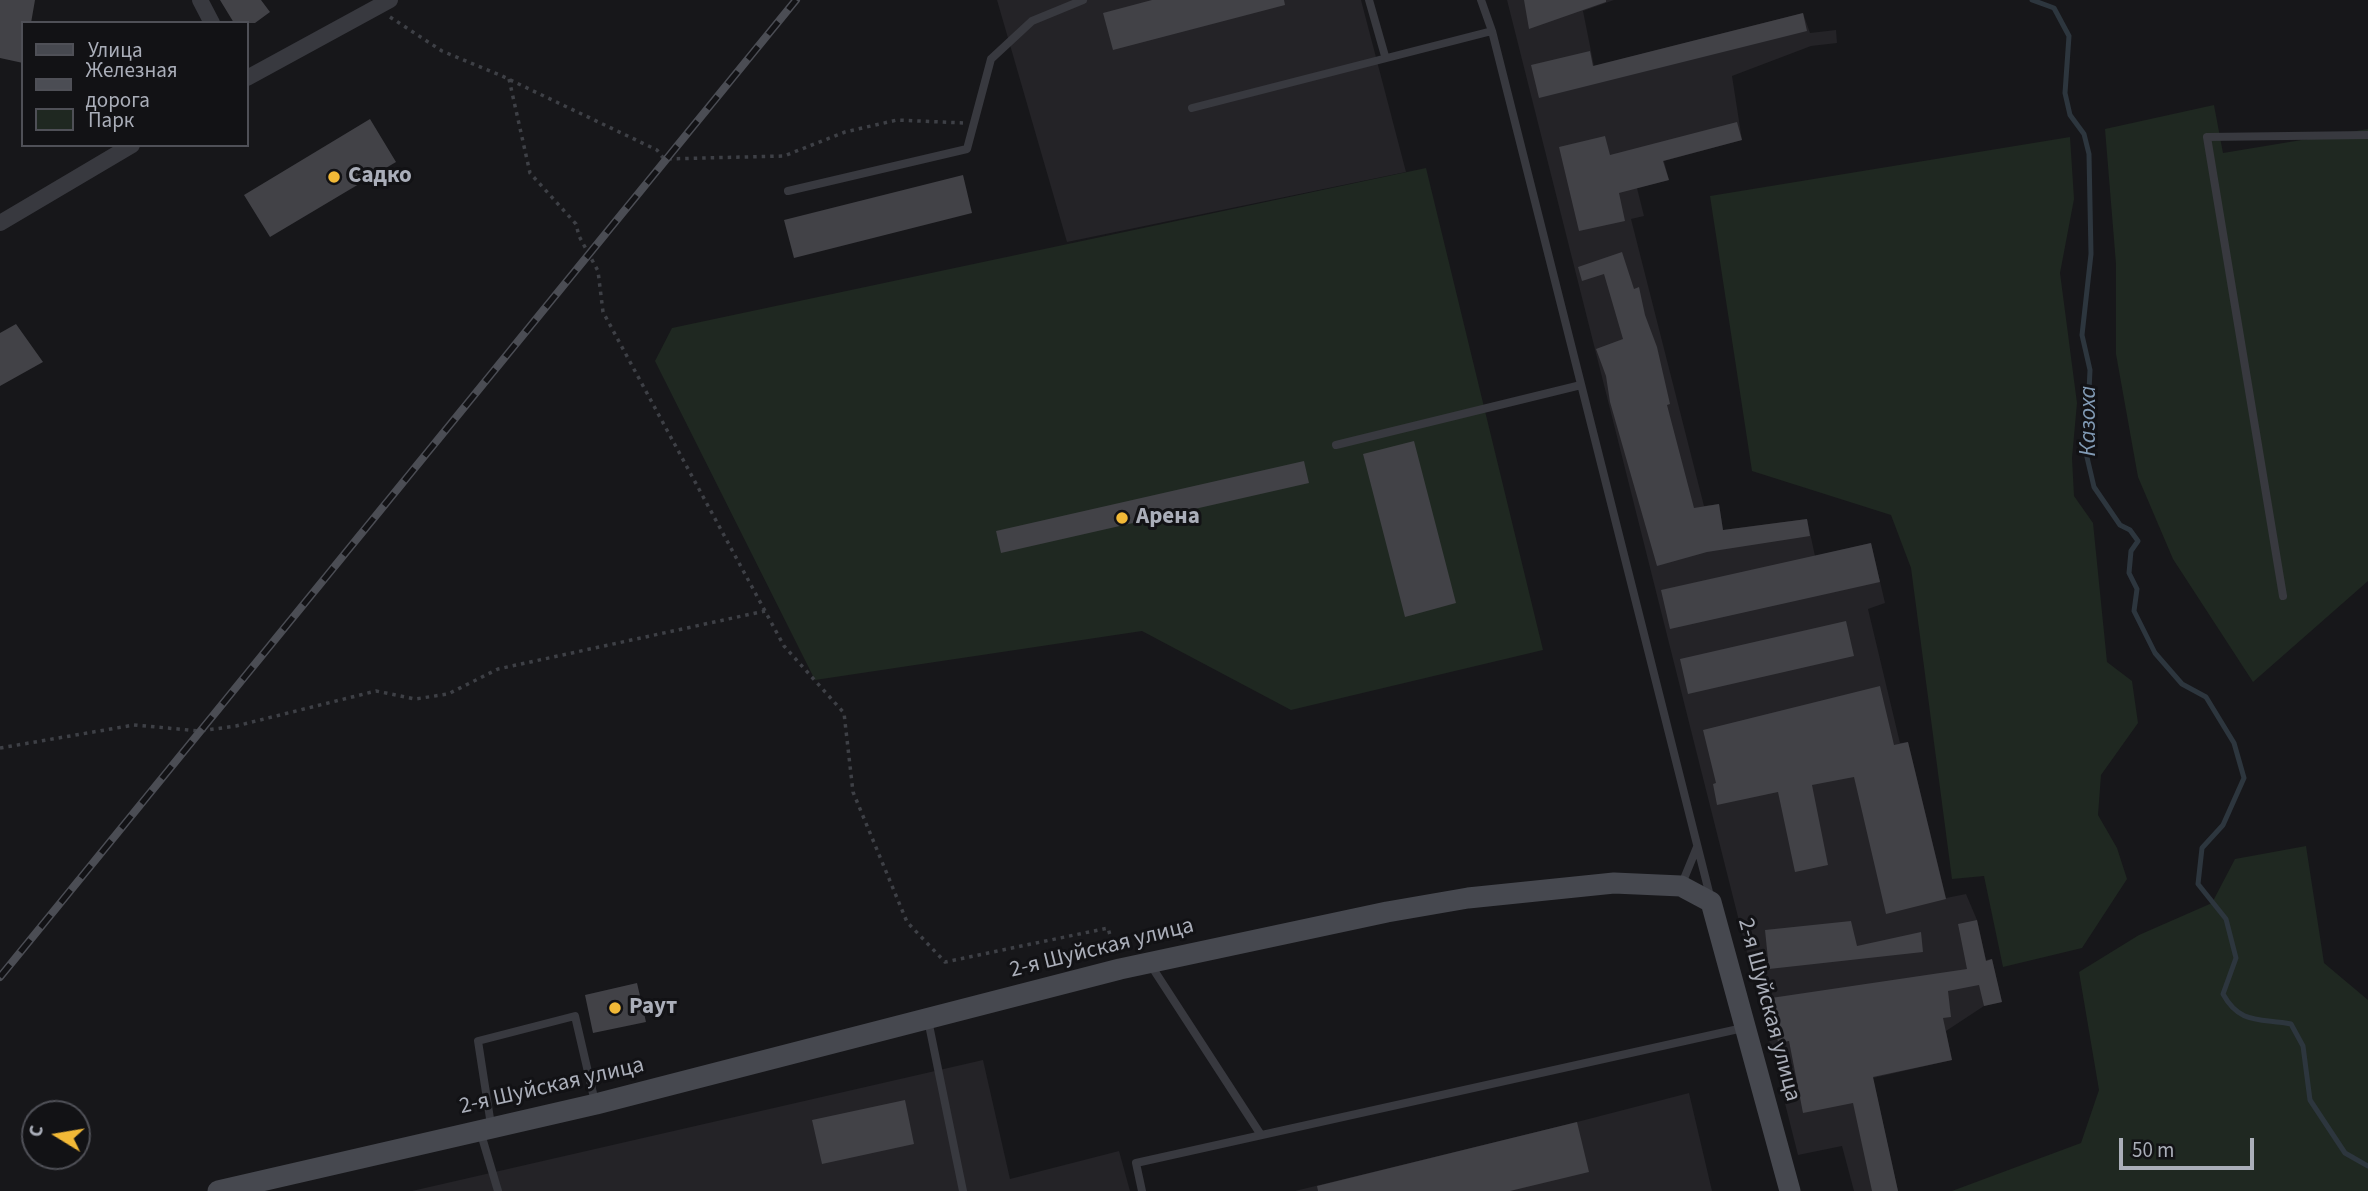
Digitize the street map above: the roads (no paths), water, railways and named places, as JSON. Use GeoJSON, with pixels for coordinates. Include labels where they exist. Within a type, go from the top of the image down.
{"type":"FeatureCollection","features":[{"type":"Feature","properties":{"kind":"street"},"geometry":{"type":"LineString","coordinates":[[200,0],[211,21]]}},
{"type":"Feature","properties":{"kind":"street"},"geometry":{"type":"LineString","coordinates":[[248,77],[384,4]]}},
{"type":"Feature","properties":{"kind":"street"},"geometry":{"type":"LineString","coordinates":[[0,223],[129,147]]}},
{"type":"Feature","properties":{"kind":"street","name":"2-я Шуйская улица"},"geometry":{"type":"LineString","coordinates":[[218,1191],[240,1189],[596,1104],[1150,962],[1468,898],[1614,883],[1681,886],[1711,902],[1790,1191]]}},
{"type":"Feature","properties":{"kind":"lane"},"geometry":{"type":"LineString","coordinates":[[788,191],[967,149],[991,59],[1032,21],[1083,0]]}},
{"type":"Feature","properties":{"kind":"lane"},"geometry":{"type":"LineString","coordinates":[[1369,0],[1385,56]]}},
{"type":"Feature","properties":{"kind":"lane"},"geometry":{"type":"LineString","coordinates":[[1481,0],[1492,31],[1711,902]]}},
{"type":"Feature","properties":{"kind":"lane"},"geometry":{"type":"LineString","coordinates":[[1192,108],[1385,56],[1492,31]]}},
{"type":"Feature","properties":{"kind":"lane"},"geometry":{"type":"LineString","coordinates":[[2283,596],[2207,137],[2368,135]]}},
{"type":"Feature","properties":{"kind":"lane"},"geometry":{"type":"LineString","coordinates":[[1336,445],[1581,385]]}},
{"type":"Feature","properties":{"kind":"lane"},"geometry":{"type":"LineString","coordinates":[[1681,886],[1697,847]]}},
{"type":"Feature","properties":{"kind":"lane"},"geometry":{"type":"LineString","coordinates":[[1150,962],[1261,1135]]}},
{"type":"Feature","properties":{"kind":"lane"},"geometry":{"type":"LineString","coordinates":[[498,1191],[486,1129],[478,1041],[575,1016],[596,1104]]}},
{"type":"Feature","properties":{"kind":"lane"},"geometry":{"type":"LineString","coordinates":[[929,1020],[962,1191]]}},
{"type":"Feature","properties":{"kind":"lane"},"geometry":{"type":"LineString","coordinates":[[1142,1191],[1136,1164],[1746,1027]]}},
{"type":"Feature","properties":{"kind":"waterway","name":"Казоха"},"geometry":{"type":"LineString","coordinates":[[2032,0],[2054,8],[2069,36],[2065,93],[2070,115],[2084,134],[2089,154],[2091,254],[2082,335],[2090,370],[2086,453],[2094,487],[2120,525],[2130,530],[2138,541],[2131,551],[2129,573],[2137,589],[2134,611],[2155,653],[2182,684],[2206,697],[2234,743],[2244,778],[2223,825],[2202,848],[2198,884],[2226,919],[2236,958],[2223,994],[2236,1011],[2244,1016],[2291,1024],[2303,1046],[2310,1100],[2345,1153],[2368,1166]]}},
{"type":"Feature","properties":{"kind":"railway"},"geometry":{"type":"LineString","coordinates":[[0,977],[796,0]]}},
{"type":"Feature","properties":{"kind":"place","name":"Садко"},"geometry":{"type":"Point","coordinates":[334,177]}},
{"type":"Feature","properties":{"kind":"place","name":"Арена"},"geometry":{"type":"Point","coordinates":[1122,518]}},
{"type":"Feature","properties":{"kind":"place","name":"Раут"},"geometry":{"type":"Point","coordinates":[615,1008]}}]}
